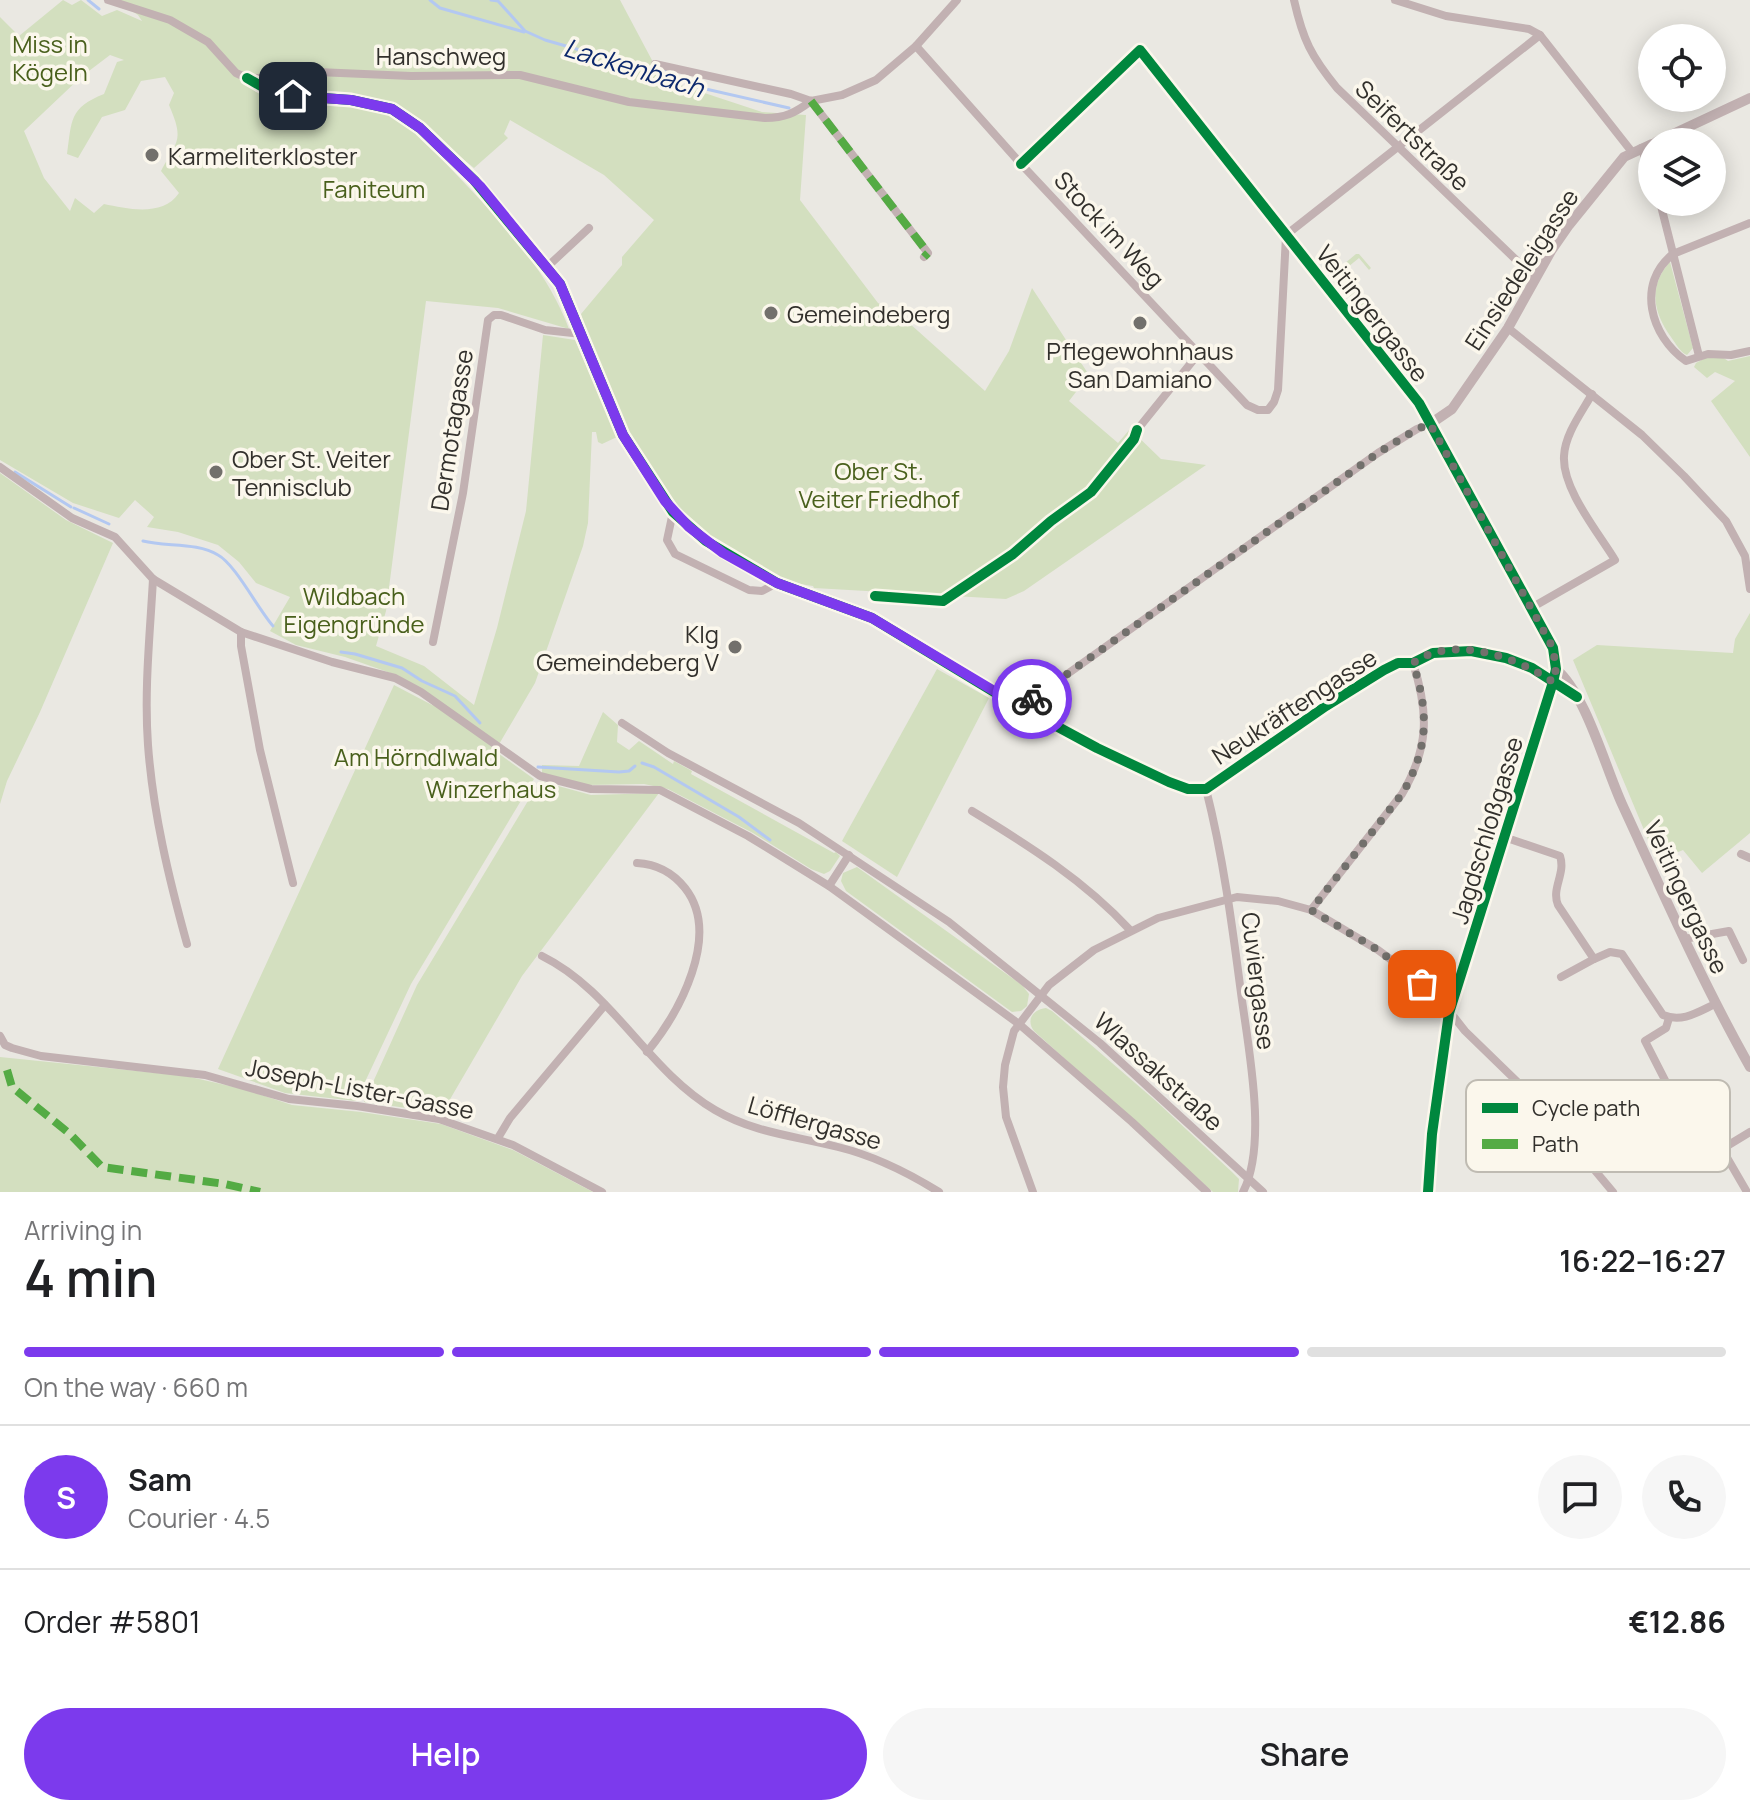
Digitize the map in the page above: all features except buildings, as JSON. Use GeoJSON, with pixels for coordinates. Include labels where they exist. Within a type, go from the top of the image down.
{"type":"FeatureCollection","features":[{"type":"Feature","properties":{"kind":"street"},"geometry":{"type":"LineString","coordinates":[[108,0],[170,20],[208,42],[236,73],[268,90],[283,95],[378,104],[403,116],[431,138],[480,186],[548,266],[570,304],[623,435],[673,512],[706,541],[777,583]]}},
{"type":"Feature","properties":{"kind":"street"},"geometry":{"type":"LineString","coordinates":[[655,64],[811,101],[842,95],[876,80],[916,46],[957,0]]}},
{"type":"Feature","properties":{"kind":"street","name":"Seifertstraße"},"geometry":{"type":"LineString","coordinates":[[1294,0],[1302,36],[1317,63],[1337,88],[1535,278]]}},
{"type":"Feature","properties":{"kind":"street"},"geometry":{"type":"LineString","coordinates":[[1395,0],[1446,16],[1529,29],[1540,35],[1638,140]]}},
{"type":"Feature","properties":{"kind":"street"},"geometry":{"type":"LineString","coordinates":[[1286,235],[1540,35]]}},
{"type":"Feature","properties":{"kind":"street","name":"Stock im Weg"},"geometry":{"type":"LineString","coordinates":[[916,46],[1021,164],[1247,405],[1258,410],[1268,410],[1278,390],[1286,235]]}},
{"type":"Feature","properties":{"kind":"street","name":"Veitingergasse"},"geometry":{"type":"LineString","coordinates":[[1021,164],[1140,50],[1419,403],[1553,648],[1556,669],[1572,685],[1684,939],[1750,1067]]}},
{"type":"Feature","properties":{"kind":"street","name":"Hanschweg"},"geometry":{"type":"LineString","coordinates":[[247,78],[317,72],[411,76],[520,75],[659,107],[765,118],[797,111],[811,101]]}},
{"type":"Feature","properties":{"kind":"street","name":"Einsiedeleigasse"},"geometry":{"type":"LineString","coordinates":[[1686,128],[1750,98]]}},
{"type":"Feature","properties":{"kind":"street"},"geometry":{"type":"LineString","coordinates":[[811,101],[928,253],[924,257]]}},
{"type":"Feature","properties":{"kind":"street","name":"Einsiedeleigasse"},"geometry":{"type":"LineString","coordinates":[[1430,424],[1452,409],[1508,328],[1569,225],[1614,168],[1638,152]]}},
{"type":"Feature","properties":{"kind":"street"},"geometry":{"type":"LineString","coordinates":[[1664,216],[1699,356]]}},
{"type":"Feature","properties":{"kind":"street"},"geometry":{"type":"LineString","coordinates":[[1750,223],[1665,260],[1654,277],[1650,303],[1652,315],[1662,334],[1683,359],[1750,351]]}},
{"type":"Feature","properties":{"kind":"street"},"geometry":{"type":"LineString","coordinates":[[548,266],[589,228]]}},
{"type":"Feature","properties":{"kind":"street","name":"Dermotagasse"},"geometry":{"type":"LineString","coordinates":[[433,642],[463,493],[488,320],[494,315],[501,315],[545,330],[582,334]]}},
{"type":"Feature","properties":{"kind":"street"},"geometry":{"type":"LineString","coordinates":[[1508,328],[1642,435],[1726,521],[1745,556],[1750,589]]}},
{"type":"Feature","properties":{"kind":"street"},"geometry":{"type":"LineString","coordinates":[[1137,430],[1199,353]]}},
{"type":"Feature","properties":{"kind":"street"},"geometry":{"type":"LineString","coordinates":[[1531,608],[1615,560],[1567,482],[1564,455],[1570,435],[1592,394]]}},
{"type":"Feature","properties":{"kind":"street"},"geometry":{"type":"LineString","coordinates":[[1021,707],[1378,453],[1430,424]]}},
{"type":"Feature","properties":{"kind":"street"},"geometry":{"type":"LineString","coordinates":[[0,467],[72,518],[115,537],[153,579],[241,632],[332,662],[395,678],[421,692],[540,776],[591,789],[660,790],[748,836],[829,886],[1019,1024],[1207,1192]]}},
{"type":"Feature","properties":{"kind":"street"},"geometry":{"type":"LineString","coordinates":[[673,512],[667,540],[675,554],[749,590],[762,591],[777,583]]}},
{"type":"Feature","properties":{"kind":"street"},"geometry":{"type":"LineString","coordinates":[[153,579],[147,666],[152,785],[162,843],[187,944]]}},
{"type":"Feature","properties":{"kind":"street","name":"Neukräftengasse"},"geometry":{"type":"LineString","coordinates":[[777,583],[872,618],[1021,707],[1188,789],[1206,789],[1360,684],[1392,665],[1413,663],[1427,654],[1471,651],[1521,663],[1553,682]]}},
{"type":"Feature","properties":{"kind":"street"},"geometry":{"type":"LineString","coordinates":[[241,632],[260,750],[293,883]]}},
{"type":"Feature","properties":{"kind":"street"},"geometry":{"type":"LineString","coordinates":[[1311,910],[1402,794],[1413,774],[1424,734],[1425,717],[1413,663]]}},
{"type":"Feature","properties":{"kind":"street","name":"Jagdschloßgasse"},"geometry":{"type":"LineString","coordinates":[[1428,1192],[1432,1134],[1449,1013],[1556,669]]}},
{"type":"Feature","properties":{"kind":"street"},"geometry":{"type":"LineString","coordinates":[[1553,682],[1577,697]]}},
{"type":"Feature","properties":{"kind":"street","name":"Wlassakstraße"},"geometry":{"type":"LineString","coordinates":[[622,723],[668,753],[799,823],[949,922],[1041,994],[1155,1091],[1263,1192]]}},
{"type":"Feature","properties":{"kind":"street","name":"Cuviergasse"},"geometry":{"type":"LineString","coordinates":[[1206,789],[1221,849],[1254,1107],[1254,1155],[1249,1180]]}},
{"type":"Feature","properties":{"kind":"street"},"geometry":{"type":"LineString","coordinates":[[972,811],[1057,867],[1130,930]]}},
{"type":"Feature","properties":{"kind":"street"},"geometry":{"type":"LineString","coordinates":[[1504,837],[1560,856],[1563,865],[1554,896],[1594,959]]}},
{"type":"Feature","properties":{"kind":"street"},"geometry":{"type":"LineString","coordinates":[[829,886],[849,855]]}},
{"type":"Feature","properties":{"kind":"street"},"geometry":{"type":"LineString","coordinates":[[637,863],[673,875],[691,895],[698,919],[697,948],[685,991],[671,1020],[647,1052]]}},
{"type":"Feature","properties":{"kind":"street"},"geometry":{"type":"LineString","coordinates":[[1033,1192],[1006,1117],[1003,1087],[1012,1034],[1041,994],[1078,961],[1130,930],[1192,907],[1228,899],[1264,899],[1311,910],[1378,950],[1439,998],[1449,1013],[1516,1080]]}},
{"type":"Feature","properties":{"kind":"street"},"geometry":{"type":"LineString","coordinates":[[1684,939],[1729,931],[1743,960]]}},
{"type":"Feature","properties":{"kind":"street"},"geometry":{"type":"LineString","coordinates":[[1561,977],[1610,952],[1622,954],[1658,1011],[1669,1018],[1686,1017],[1715,1004]]}},
{"type":"Feature","properties":{"kind":"street","name":"Löfflergasse"},"geometry":{"type":"LineString","coordinates":[[542,956],[575,975],[690,1093],[738,1122],[873,1158],[894,1166],[939,1192]]}},
{"type":"Feature","properties":{"kind":"street"},"geometry":{"type":"LineString","coordinates":[[498,1138],[510,1118],[605,1005]]}},
{"type":"Feature","properties":{"kind":"street"},"geometry":{"type":"LineString","coordinates":[[1665,1080],[1645,1041],[1666,1028],[1669,1018]]}},
{"type":"Feature","properties":{"kind":"street","name":"Joseph-Lister-Gasse"},"geometry":{"type":"LineString","coordinates":[[2,1042],[41,1056],[205,1075],[289,1099],[439,1119],[498,1138],[602,1192]]}},
{"type":"Feature","properties":{"kind":"street"},"geometry":{"type":"LineString","coordinates":[[1730,1144],[1750,1132]]}},
{"type":"Feature","properties":{"kind":"street"},"geometry":{"type":"LineString","coordinates":[[1730,1163],[1747,1192]]}},
{"type":"Feature","properties":{"kind":"street"},"geometry":{"type":"LineString","coordinates":[[1596,1172],[1613,1192]]}},
{"type":"Feature","properties":{"kind":"street"},"geometry":{"type":"LineString","coordinates":[[1243,1192],[1249,1180]]}},
{"type":"Feature","properties":{"kind":"green space"},"geometry":{"type":"Polygon","coordinates":[[[63,0],[72,5],[81,0],[102,16],[117,10],[142,21],[115,0],[620,0],[662,79],[762,112],[806,115],[800,200],[878,303],[899,314],[985,391],[1009,351],[1032,288],[1089,375],[1069,401],[1118,443],[1130,429],[1161,459],[1206,465],[1024,591],[1006,599],[814,588],[776,576],[721,545],[692,520],[666,490],[643,458],[624,423],[593,351],[581,314],[622,265],[622,257],[654,220],[604,175],[510,120],[504,134],[508,138],[474,168],[424,127],[414,128],[521,247],[540,272],[569,329],[498,308],[426,301],[386,611],[376,646],[424,666],[474,705],[526,511],[543,335],[575,340],[617,437],[602,444],[598,442],[596,432],[592,432],[588,523],[583,546],[535,683],[495,751],[534,779],[411,984],[356,1101],[285,1093],[218,1069],[394,685],[434,706],[399,676],[345,657],[296,645],[270,631],[290,597],[256,583],[239,562],[218,545],[178,532],[147,527],[154,517],[135,500],[119,518],[73,503],[0,460],[0,17],[19,36],[63,0]],[[110,55],[81,77],[24,131],[44,178],[70,211],[75,198],[94,213],[104,204],[134,209],[164,206],[179,193],[161,171],[175,146],[178,133],[169,105],[174,93],[165,77],[141,81],[125,110],[102,117],[78,158],[67,154],[74,116],[84,104],[104,94],[117,62],[124,60],[110,55]]]}},
{"type":"Feature","properties":{"kind":"green space"},"geometry":{"type":"Polygon","coordinates":[[[1356,254],[1371,268],[1369,270],[1359,258],[1343,271],[1374,310],[1367,318],[1332,274],[1356,254]]]}},
{"type":"Feature","properties":{"kind":"green space"},"geometry":{"type":"Polygon","coordinates":[[[1670,262],[1693,348],[1687,355],[1678,348],[1657,309],[1658,280],[1670,262]]]}},
{"type":"Feature","properties":{"kind":"green space"},"geometry":{"type":"Polygon","coordinates":[[[1750,356],[1750,457],[1711,401],[1735,381],[1715,372],[1707,378],[1694,367],[1696,363],[1712,357],[1728,361],[1750,356]]]}},
{"type":"Feature","properties":{"kind":"green space"},"geometry":{"type":"Polygon","coordinates":[[[0,473],[66,520],[113,543],[7,781],[0,804],[0,473]]]}},
{"type":"Feature","properties":{"kind":"green space"},"geometry":{"type":"Polygon","coordinates":[[[1750,613],[1750,833],[1702,873],[1683,850],[1657,861],[1573,660],[1597,645],[1733,653],[1735,639],[1750,613]]]}},
{"type":"Feature","properties":{"kind":"green space"},"geometry":{"type":"Polygon","coordinates":[[[937,669],[989,698],[897,877],[842,841],[937,669]]]}},
{"type":"Feature","properties":{"kind":"green space"},"geometry":{"type":"Polygon","coordinates":[[[603,712],[618,725],[617,742],[629,750],[639,741],[673,764],[674,761],[692,771],[691,774],[840,856],[830,871],[824,874],[668,789],[644,784],[586,785],[542,773],[542,765],[579,766],[603,712]]]}},
{"type":"Feature","properties":{"kind":"green space"},"geometry":{"type":"Polygon","coordinates":[[[540,781],[591,795],[659,793],[522,976],[442,1113],[364,1102],[417,985],[540,781]]]}},
{"type":"Feature","properties":{"kind":"green space"},"geometry":{"type":"Polygon","coordinates":[[[857,867],[1022,985],[1029,994],[1027,1006],[1021,1011],[1012,1012],[846,891],[841,881],[843,873],[857,867]]]}},
{"type":"Feature","properties":{"kind":"green space"},"geometry":{"type":"Polygon","coordinates":[[[1046,1008],[1157,1102],[1233,1173],[1239,1179],[1238,1192],[1213,1192],[1034,1031],[1032,1016],[1046,1008]]]}},
{"type":"Feature","properties":{"kind":"green space"},"geometry":{"type":"Polygon","coordinates":[[[0,1057],[186,1076],[243,1089],[292,1105],[441,1124],[513,1150],[593,1192],[0,1192],[0,1057]]]}},
{"type":"Feature","properties":{"kind":"waterway"},"geometry":{"type":"LineString","coordinates":[[88,0],[99,9]]}},
{"type":"Feature","properties":{"kind":"waterway"},"geometry":{"type":"LineString","coordinates":[[430,0],[440,8],[524,32]]}},
{"type":"Feature","properties":{"kind":"waterway","name":"Lackenbach"},"geometry":{"type":"LineString","coordinates":[[491,0],[498,1],[525,31],[545,40],[643,68],[666,71],[697,87],[789,108]]}},
{"type":"Feature","properties":{"kind":"waterway"},"geometry":{"type":"LineString","coordinates":[[15,472],[71,507]]}},
{"type":"Feature","properties":{"kind":"waterway"},"geometry":{"type":"LineString","coordinates":[[74,508],[109,524]]}},
{"type":"Feature","properties":{"kind":"waterway"},"geometry":{"type":"LineString","coordinates":[[143,541],[191,546],[218,555],[232,568],[273,626]]}},
{"type":"Feature","properties":{"kind":"waterway"},"geometry":{"type":"LineString","coordinates":[[341,652],[402,668],[455,696],[480,723]]}},
{"type":"Feature","properties":{"kind":"waterway"},"geometry":{"type":"LineString","coordinates":[[642,763],[739,817],[770,840]]}},
{"type":"Feature","properties":{"kind":"waterway"},"geometry":{"type":"LineString","coordinates":[[538,767],[619,772],[629,771],[635,766]]}},
{"type":"Feature","properties":{"kind":"marked path"},"geometry":{"type":"LineString","coordinates":[[811,101],[928,253],[924,257]]}},
{"type":"Feature","properties":{"kind":"marked path"},"geometry":{"type":"LineString","coordinates":[[7,1070],[12,1087],[70,1134],[102,1167],[225,1184],[260,1192]]}},
{"type":"Feature","properties":{"kind":"cycle path"},"geometry":{"type":"LineString","coordinates":[[1021,164],[1140,50],[1419,403],[1553,648],[1556,669],[1553,682],[1449,1013],[1432,1134],[1428,1192]]}},
{"type":"Feature","properties":{"kind":"cycle path"},"geometry":{"type":"LineString","coordinates":[[247,78],[283,95],[351,100],[392,109],[420,128],[474,180],[560,284],[623,435],[673,512],[706,541],[777,583],[872,618],[999,695],[1097,748],[1169,782],[1188,789],[1206,789],[1384,670],[1398,663],[1413,663],[1433,653],[1471,651],[1506,658],[1532,668],[1577,697]]}},
{"type":"Feature","properties":{"kind":"cycle path"},"geometry":{"type":"LineString","coordinates":[[875,596],[943,601],[1013,554],[1091,492],[1134,439],[1137,430]]}},
{"type":"Feature","properties":{"kind":"way so far"},"geometry":{"type":"LineString","coordinates":[[1032,699],[1378,453],[1430,424],[1553,648],[1556,669],[1553,682],[1521,663],[1471,651],[1441,651],[1427,654],[1413,663],[1425,717],[1420,755],[1413,774],[1402,794],[1311,910],[1378,950],[1422,984]]}},
{"type":"Feature","properties":{"kind":"place","name":"Karmeliterkloster"},"geometry":{"type":"Point","coordinates":[152,155]}},
{"type":"Feature","properties":{"kind":"place","name":"Gemeindeberg"},"geometry":{"type":"Point","coordinates":[771,313]}},
{"type":"Feature","properties":{"kind":"place","name":"Pflegewohnhaus San Damiano"},"geometry":{"type":"Point","coordinates":[1140,323]}},
{"type":"Feature","properties":{"kind":"place","name":"Ober St. Veiter Tennisclub"},"geometry":{"type":"Point","coordinates":[216,472]}},
{"type":"Feature","properties":{"kind":"place","name":"Klg Gemeindeberg V"},"geometry":{"type":"Point","coordinates":[735,647]}},
{"type":"Feature","properties":{"kind":"route"},"geometry":{"type":"LineString","coordinates":[[293,96],[351,100],[392,109],[420,128],[480,186],[560,284],[623,435],[673,512],[706,541],[777,583],[872,618],[1021,707],[1032,699]]}},
{"type":"Feature","properties":{"kind":"park label","name":"Miss in Kögeln"},"geometry":{"type":"Point","coordinates":[50,57]}},
{"type":"Feature","properties":{"kind":"park label","name":"Faniteum"},"geometry":{"type":"Point","coordinates":[374,188]}},
{"type":"Feature","properties":{"kind":"park label","name":"Ober St. Veiter Friedhof"},"geometry":{"type":"Point","coordinates":[879,484]}},
{"type":"Feature","properties":{"kind":"park label","name":"Wildbach Eigengründe"},"geometry":{"type":"Point","coordinates":[354,609]}},
{"type":"Feature","properties":{"kind":"park label","name":"Am Hörndlwald"},"geometry":{"type":"Point","coordinates":[416,756]}},
{"type":"Feature","properties":{"kind":"park label","name":"Winzerhaus"},"geometry":{"type":"Point","coordinates":[491,788]}}]}
